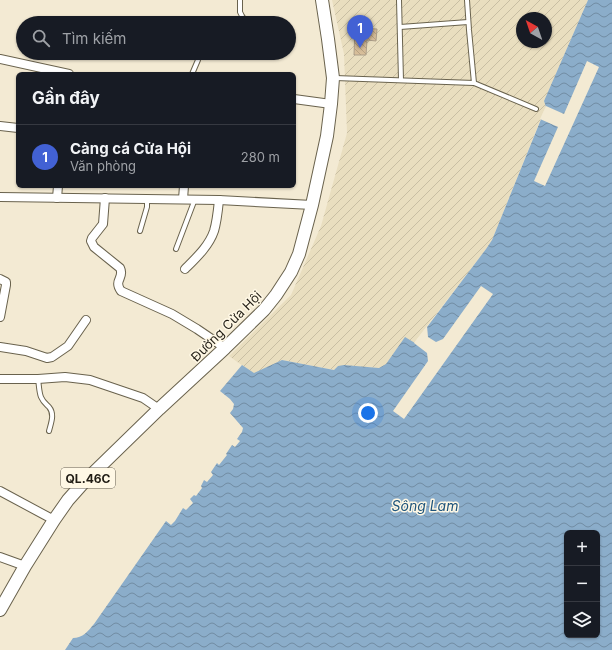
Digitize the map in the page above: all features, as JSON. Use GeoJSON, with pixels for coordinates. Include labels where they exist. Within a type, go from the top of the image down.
{"type":"FeatureCollection","features":[{"type":"Feature","properties":{"kind":"main road","name":"Đường Cửa Hội"},"geometry":{"type":"LineString","coordinates":[[0,610],[25,566],[68,500],[84,482],[159,409],[223,351],[264,310],[284,283],[299,254],[312,205],[327,136],[333,78],[322,0]]}},
{"type":"Feature","properties":{"kind":"street"},"geometry":{"type":"LineString","coordinates":[[0,59],[60,72]]}},
{"type":"Feature","properties":{"kind":"street"},"geometry":{"type":"LineString","coordinates":[[296,99],[331,104]]}},
{"type":"Feature","properties":{"kind":"street"},"geometry":{"type":"LineString","coordinates":[[0,126],[16,128]]}},
{"type":"Feature","properties":{"kind":"street"},"geometry":{"type":"LineString","coordinates":[[57,198],[58,188]]}},
{"type":"Feature","properties":{"kind":"street"},"geometry":{"type":"LineString","coordinates":[[183,199],[184,188]]}},
{"type":"Feature","properties":{"kind":"street"},"geometry":{"type":"LineString","coordinates":[[0,197],[195,199],[312,205]]}},
{"type":"Feature","properties":{"kind":"street"},"geometry":{"type":"LineString","coordinates":[[105,198],[103,224],[91,241],[94,247],[120,268],[121,274],[118,286],[121,291],[172,314],[196,329],[223,351]]}},
{"type":"Feature","properties":{"kind":"street"},"geometry":{"type":"LineString","coordinates":[[185,269],[208,244],[214,231],[219,200]]}},
{"type":"Feature","properties":{"kind":"street"},"geometry":{"type":"LineString","coordinates":[[0,279],[6,282],[6,285],[0,317]]}},
{"type":"Feature","properties":{"kind":"street"},"geometry":{"type":"LineString","coordinates":[[0,347],[26,351],[47,358],[52,357],[68,346],[86,320]]}},
{"type":"Feature","properties":{"kind":"street"},"geometry":{"type":"LineString","coordinates":[[0,379],[65,378],[90,380],[143,398],[159,409]]}},
{"type":"Feature","properties":{"kind":"street"},"geometry":{"type":"LineString","coordinates":[[0,491],[54,520]]}},
{"type":"Feature","properties":{"kind":"street"},"geometry":{"type":"LineString","coordinates":[[0,557],[25,566]]}},
{"type":"Feature","properties":{"kind":"lane"},"geometry":{"type":"LineString","coordinates":[[240,0],[240,12],[242,16]]}},
{"type":"Feature","properties":{"kind":"lane"},"geometry":{"type":"LineString","coordinates":[[399,0],[401,80]]}},
{"type":"Feature","properties":{"kind":"lane"},"geometry":{"type":"LineString","coordinates":[[467,0],[474,83]]}},
{"type":"Feature","properties":{"kind":"lane"},"geometry":{"type":"LineString","coordinates":[[400,27],[468,22]]}},
{"type":"Feature","properties":{"kind":"lane"},"geometry":{"type":"LineString","coordinates":[[193,72],[198,60]]}},
{"type":"Feature","properties":{"kind":"lane"},"geometry":{"type":"LineString","coordinates":[[333,78],[474,83],[536,109]]}},
{"type":"Feature","properties":{"kind":"lane"},"geometry":{"type":"LineString","coordinates":[[140,231],[147,207],[147,199]]}},
{"type":"Feature","properties":{"kind":"lane"},"geometry":{"type":"LineString","coordinates":[[176,249],[195,199]]}},
{"type":"Feature","properties":{"kind":"lane"},"geometry":{"type":"LineString","coordinates":[[38,379],[40,396],[50,408],[52,414],[49,431]]}},
{"type":"Feature","properties":{"kind":"shaded area"},"geometry":{"type":"Polygon","coordinates":[[[332,0],[588,0],[544,101],[546,106],[492,240],[414,343],[405,338],[386,364],[379,368],[338,366],[334,370],[282,360],[254,374],[229,356],[291,295],[321,226],[347,133],[344,54],[332,0]]]}},
{"type":"Feature","properties":{"kind":"water","name":"Sông Lam"},"geometry":{"type":"Polygon","coordinates":[[[588,0],[612,0],[612,650],[65,650],[73,638],[77,638],[87,632],[94,624],[166,521],[171,525],[183,508],[186,510],[193,503],[190,499],[194,495],[196,496],[202,488],[201,486],[204,480],[207,482],[213,475],[211,472],[217,463],[219,465],[227,455],[226,454],[232,445],[235,447],[240,441],[237,439],[243,428],[230,413],[234,404],[220,391],[242,365],[254,373],[282,360],[334,370],[338,366],[344,365],[379,368],[386,364],[405,337],[415,343],[492,240],[546,107],[544,101],[588,0]]]}},
{"type":"Feature","properties":{"kind":"pier"},"geometry":{"type":"Polygon","coordinates":[[[587,61],[599,67],[545,186],[534,181],[558,127],[540,119],[546,106],[564,114],[587,61]]]}},
{"type":"Feature","properties":{"kind":"pier"},"geometry":{"type":"Polygon","coordinates":[[[481,286],[493,294],[404,419],[393,411],[428,361],[427,353],[414,343],[427,326],[428,337],[436,342],[443,339],[481,286]]]}},
{"type":"Feature","properties":{"kind":"building"},"geometry":{"type":"Polygon","coordinates":[[[355,28],[377,29],[376,41],[367,40],[366,55],[354,55],[355,28]]]}},
{"type":"Feature","properties":{"kind":"place","name":"Cảng cá Cửa Hội"},"geometry":{"type":"Point","coordinates":[360,48]}}]}
